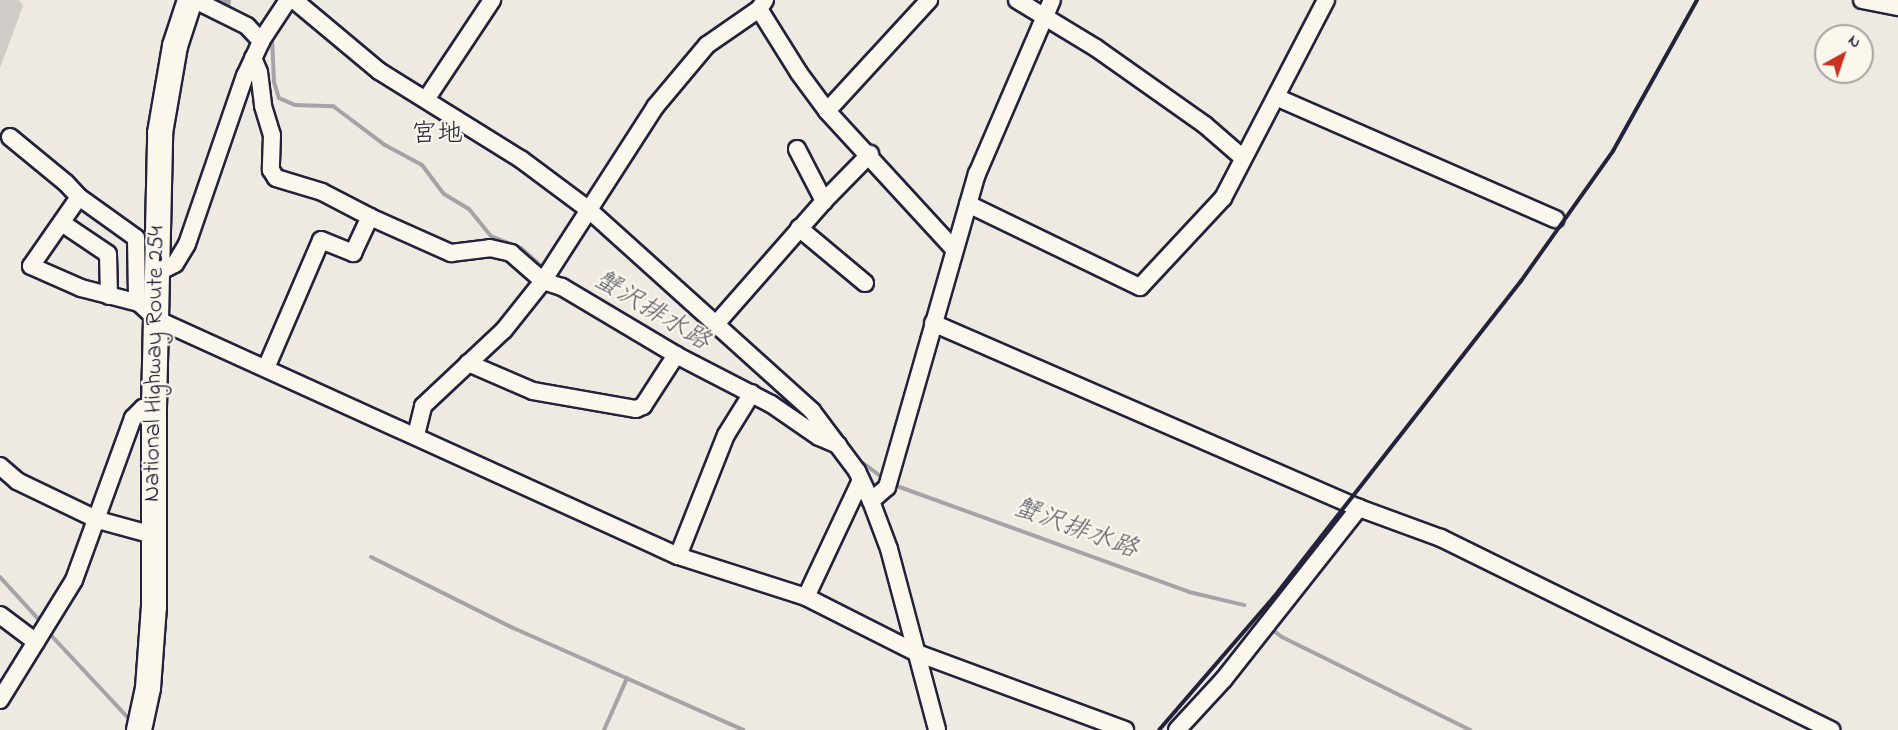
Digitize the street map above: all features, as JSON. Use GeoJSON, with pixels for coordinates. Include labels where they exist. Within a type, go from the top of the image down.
{"type":"FeatureCollection","features":[{"type":"Feature","properties":{"kind":"highway","name":"National Highway Route 254"},"geometry":{"type":"LineString","coordinates":[[139,730],[152,651],[154,407],[148,311],[157,273],[160,134],[175,46],[193,0]]}},
{"type":"Feature","properties":{"kind":"street"},"geometry":{"type":"LineString","coordinates":[[193,0],[247,26],[261,41]]}},
{"type":"Feature","properties":{"kind":"street"},"geometry":{"type":"LineString","coordinates":[[157,273],[175,264],[187,244],[217,151],[253,58],[261,41],[288,0]]}},
{"type":"Feature","properties":{"kind":"street"},"geometry":{"type":"LineString","coordinates":[[294,0],[379,71],[427,98],[522,160],[589,210],[812,411],[841,447],[871,501],[889,549],[938,730]]}},
{"type":"Feature","properties":{"kind":"street"},"geometry":{"type":"LineString","coordinates":[[427,98],[492,0]]}},
{"type":"Feature","properties":{"kind":"street"},"geometry":{"type":"LineString","coordinates":[[827,111],[929,0]]}},
{"type":"Feature","properties":{"kind":"street"},"geometry":{"type":"LineString","coordinates":[[1017,0],[1044,19],[1096,48],[1205,125],[1244,158]]}},
{"type":"Feature","properties":{"kind":"street"},"geometry":{"type":"LineString","coordinates":[[871,501],[887,487],[977,174],[1052,0]]}},
{"type":"Feature","properties":{"kind":"street"},"geometry":{"type":"LineString","coordinates":[[968,204],[1140,287],[1223,198],[1326,0]]}},
{"type":"Feature","properties":{"kind":"street"},"geometry":{"type":"LineString","coordinates":[[1862,0],[1898,7]]}},
{"type":"Feature","properties":{"kind":"street"},"geometry":{"type":"LineString","coordinates":[[416,435],[423,406],[504,330],[543,281],[655,107],[707,45],[762,4],[799,73],[827,111],[870,154],[954,249]]}},
{"type":"Feature","properties":{"kind":"street"},"geometry":{"type":"LineString","coordinates":[[253,58],[259,72],[263,106],[272,135],[271,170],[276,178],[322,192],[370,217],[451,253],[490,248],[511,253],[543,281],[561,287],[676,356],[752,393],[819,437],[841,447]]}},
{"type":"Feature","properties":{"kind":"street"},"geometry":{"type":"LineString","coordinates":[[1276,97],[1555,219]]}},
{"type":"Feature","properties":{"kind":"street"},"geometry":{"type":"LineString","coordinates":[[10,137],[66,183],[78,197],[136,238],[148,311]]}},
{"type":"Feature","properties":{"kind":"street"},"geometry":{"type":"LineString","coordinates":[[798,149],[824,201]]}},
{"type":"Feature","properties":{"kind":"street"},"geometry":{"type":"LineString","coordinates":[[716,324],[799,228],[870,154]]}},
{"type":"Feature","properties":{"kind":"street"},"geometry":{"type":"LineString","coordinates":[[78,197],[31,266],[81,288],[148,311],[266,368],[678,556],[806,597],[917,653],[1125,730]]}},
{"type":"Feature","properties":{"kind":"street"},"geometry":{"type":"LineString","coordinates":[[266,368],[321,240],[352,253],[370,217]]}},
{"type":"Feature","properties":{"kind":"street"},"geometry":{"type":"LineString","coordinates":[[62,223],[108,254],[109,296]]}},
{"type":"Feature","properties":{"kind":"street"},"geometry":{"type":"LineString","coordinates":[[799,228],[865,283]]}},
{"type":"Feature","properties":{"kind":"street"},"geometry":{"type":"LineString","coordinates":[[933,323],[1359,508],[1441,538],[1831,730]]}},
{"type":"Feature","properties":{"kind":"street"},"geometry":{"type":"LineString","coordinates":[[468,363],[533,391],[636,409],[643,406],[676,356]]}},
{"type":"Feature","properties":{"kind":"street"},"geometry":{"type":"LineString","coordinates":[[678,556],[726,435],[752,393]]}},
{"type":"Feature","properties":{"kind":"street"},"geometry":{"type":"LineString","coordinates":[[0,700],[74,580],[98,520],[133,418],[143,408],[154,407]]}},
{"type":"Feature","properties":{"kind":"street"},"geometry":{"type":"LineString","coordinates":[[0,466],[17,481],[98,520],[153,535]]}},
{"type":"Feature","properties":{"kind":"street"},"geometry":{"type":"LineString","coordinates":[[806,597],[861,480]]}},
{"type":"Feature","properties":{"kind":"street"},"geometry":{"type":"LineString","coordinates":[[1178,730],[1224,679],[1359,508]]}},
{"type":"Feature","properties":{"kind":"street"},"geometry":{"type":"LineString","coordinates":[[0,615],[36,642]]}},
{"type":"Feature","properties":{"kind":"shaded area"},"geometry":{"type":"Polygon","coordinates":[[[0,0],[19,0],[23,6],[0,68],[0,0]]]}},
{"type":"Feature","properties":{"kind":"waterway","name":"蟹沢排水路"},"geometry":{"type":"LineString","coordinates":[[220,1],[237,12]]}},
{"type":"Feature","properties":{"kind":"waterway","name":"蟹沢排水路"},"geometry":{"type":"LineString","coordinates":[[272,38],[274,82],[279,98],[295,105],[333,106],[385,145],[422,165],[444,194],[469,209],[491,236],[521,248],[543,268]]}},
{"type":"Feature","properties":{"kind":"waterway","name":"蟹沢排水路"},"geometry":{"type":"LineString","coordinates":[[863,463],[884,479]]}},
{"type":"Feature","properties":{"kind":"waterway","name":"蟹沢排水路"},"geometry":{"type":"LineString","coordinates":[[894,485],[1189,592],[1244,605]]}},
{"type":"Feature","properties":{"kind":"waterway"},"geometry":{"type":"LineString","coordinates":[[371,557],[511,627],[743,730]]}},
{"type":"Feature","properties":{"kind":"waterway"},"geometry":{"type":"LineString","coordinates":[[0,577],[42,623]]}},
{"type":"Feature","properties":{"kind":"waterway","name":"蟹沢排水路"},"geometry":{"type":"LineString","coordinates":[[1270,628],[1282,637],[1470,730]]}},
{"type":"Feature","properties":{"kind":"waterway"},"geometry":{"type":"LineString","coordinates":[[48,632],[133,723]]}},
{"type":"Feature","properties":{"kind":"waterway"},"geometry":{"type":"LineString","coordinates":[[604,730],[627,678]]}},
{"type":"Feature","properties":{"kind":"railway"},"geometry":{"type":"LineString","coordinates":[[1159,730],[1274,597],[1521,281],[1613,151],[1697,0]]}},
{"type":"Feature","properties":{"kind":"district","name":"宮地"},"geometry":{"type":"Point","coordinates":[437,136]}}]}
